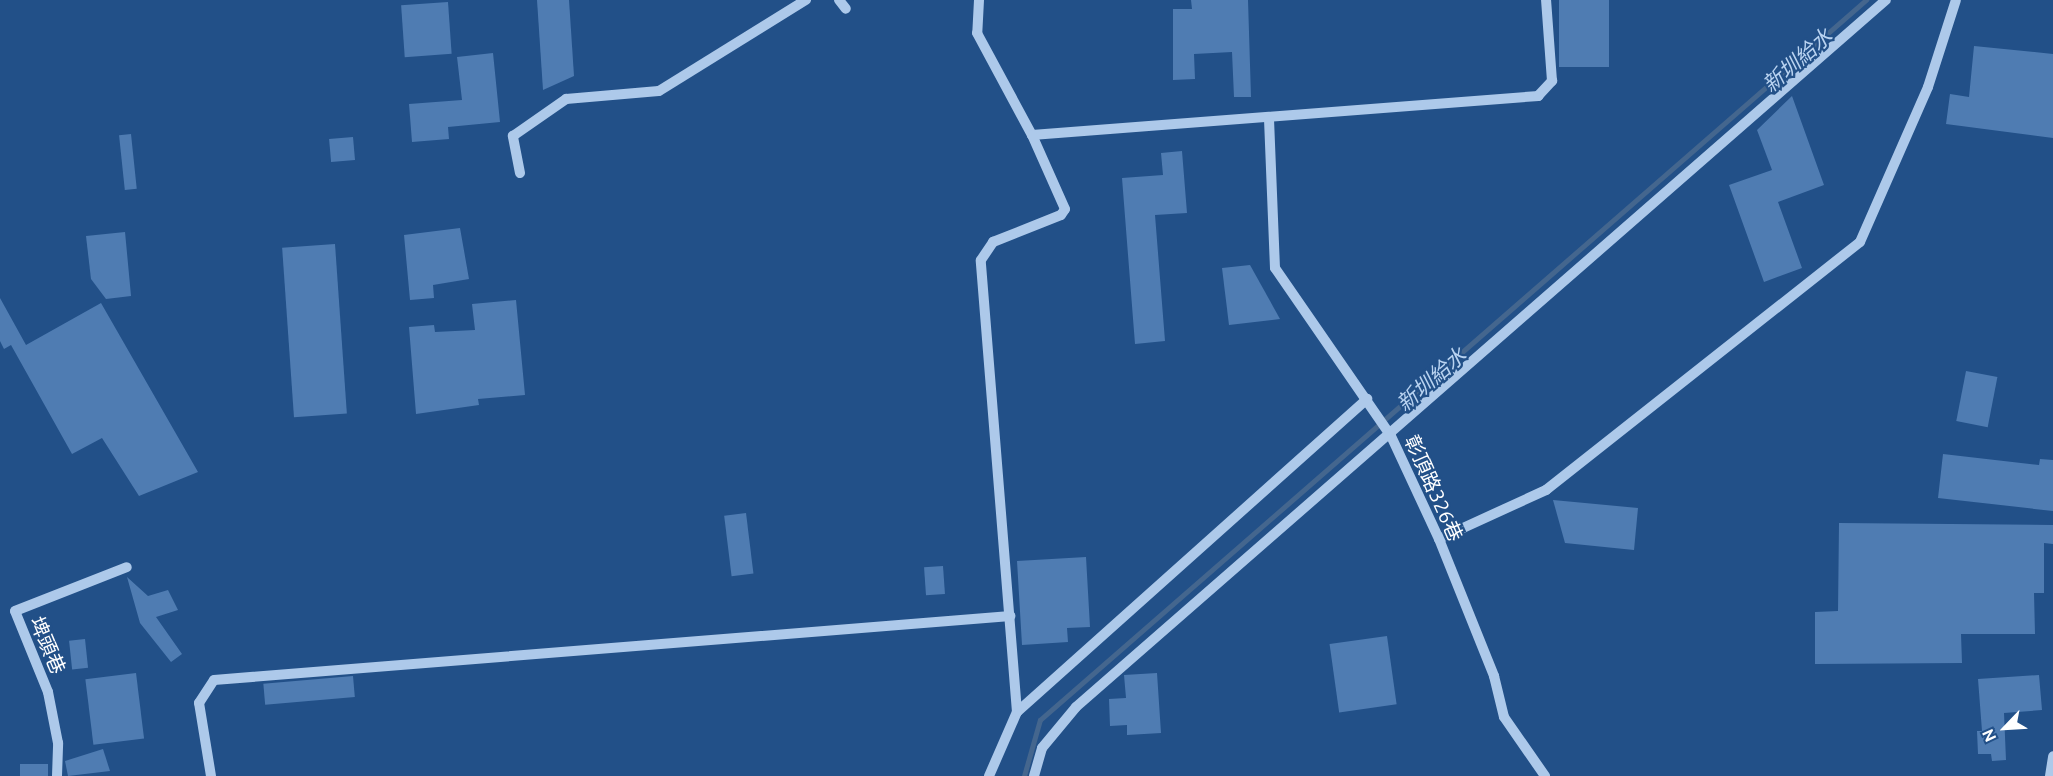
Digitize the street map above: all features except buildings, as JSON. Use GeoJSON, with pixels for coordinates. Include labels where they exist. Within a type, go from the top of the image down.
{"type":"FeatureCollection","features":[{"type":"Feature","properties":{"kind":"street"},"geometry":{"type":"LineString","coordinates":[[520,173],[513,136],[566,99],[659,91],[806,0]]}},
{"type":"Feature","properties":{"kind":"street"},"geometry":{"type":"LineString","coordinates":[[979,0],[977,33],[1032,135],[1065,209],[993,242],[981,260],[1017,712]]}},
{"type":"Feature","properties":{"kind":"street"},"geometry":{"type":"LineString","coordinates":[[1032,135],[1269,119],[1538,96],[1552,81],[1546,0]]}},
{"type":"Feature","properties":{"kind":"street"},"geometry":{"type":"LineString","coordinates":[[1034,776],[1042,748],[1076,708],[1389,432],[1886,0]]}},
{"type":"Feature","properties":{"kind":"street"},"geometry":{"type":"LineString","coordinates":[[1439,539],[1546,490],[1860,242],[1928,87],[1956,0]]}},
{"type":"Feature","properties":{"kind":"street","name":"彰頂路326巷"},"geometry":{"type":"LineString","coordinates":[[1269,119],[1275,268],[1389,432],[1439,539],[1494,676],[1504,717],[1545,776]]}},
{"type":"Feature","properties":{"kind":"street"},"geometry":{"type":"LineString","coordinates":[[989,776],[1017,712],[1367,399]]}},
{"type":"Feature","properties":{"kind":"street","name":"埤頭巷"},"geometry":{"type":"LineString","coordinates":[[57,776],[58,743],[48,692],[15,611],[127,567]]}},
{"type":"Feature","properties":{"kind":"street"},"geometry":{"type":"LineString","coordinates":[[211,776],[199,703],[213,680],[1011,616]]}},
{"type":"Feature","properties":{"kind":"street"},"geometry":{"type":"LineString","coordinates":[[2050,776],[2053,756]]}},
{"type":"Feature","properties":{"kind":"waterway","name":"新圳給水"},"geometry":{"type":"LineString","coordinates":[[1024,776],[1040,720],[1866,0]]}}]}
